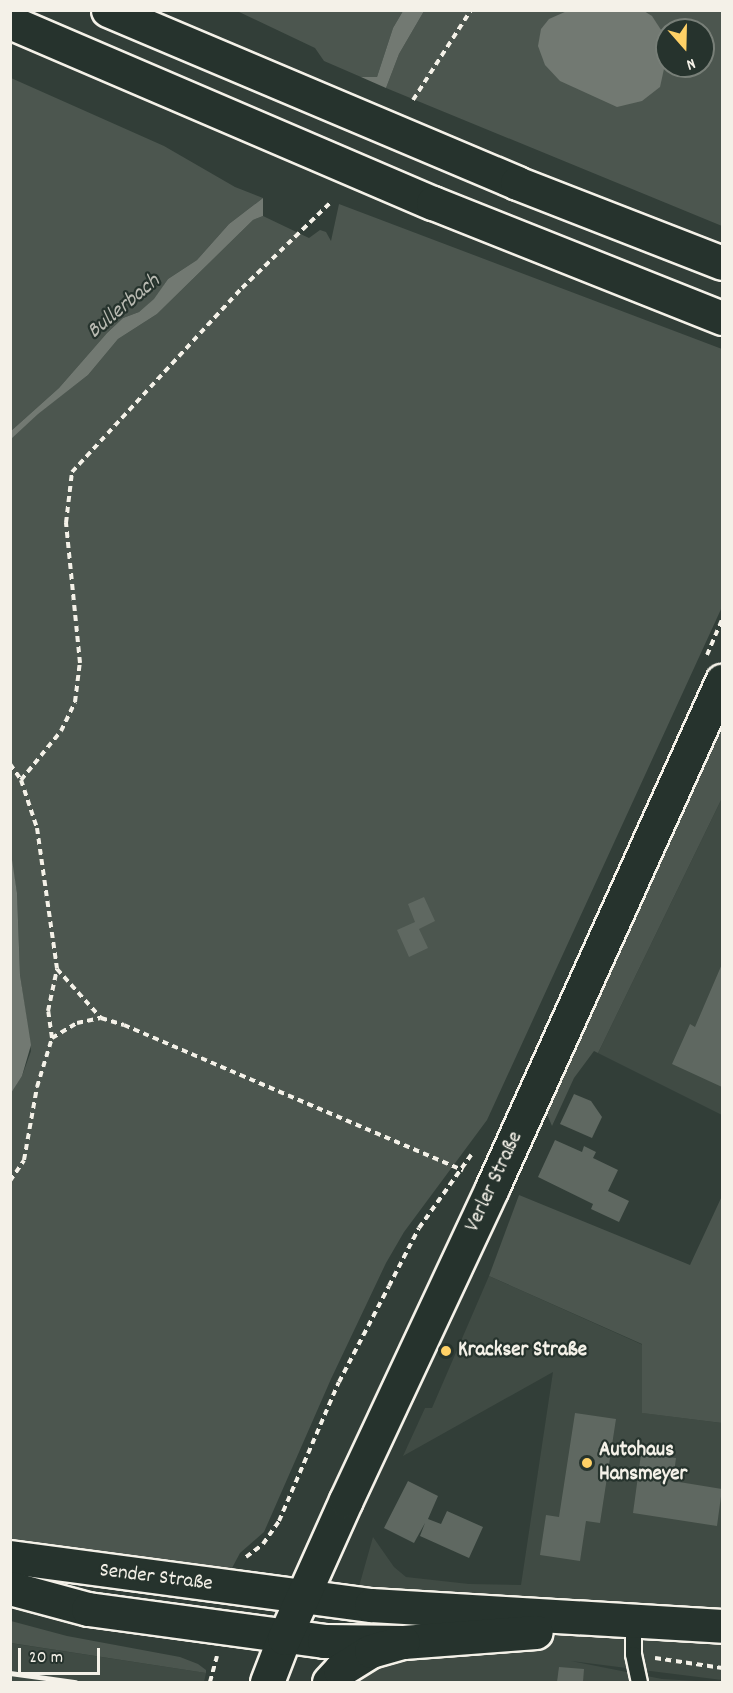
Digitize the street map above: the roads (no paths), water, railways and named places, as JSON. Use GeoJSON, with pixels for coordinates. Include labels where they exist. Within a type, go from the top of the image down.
{"type":"FeatureCollection","features":[{"type":"Feature","properties":{"kind":"main road"},"geometry":{"type":"LineString","coordinates":[[108,10],[517,183],[723,263]]}},
{"type":"Feature","properties":{"kind":"main road"},"geometry":{"type":"LineString","coordinates":[[10,22],[433,203],[723,318]]}},
{"type":"Feature","properties":{"kind":"main road","name":"Verler Straße"},"geometry":{"type":"LineString","coordinates":[[267,1683],[302,1596],[492,1188],[723,681]]}},
{"type":"Feature","properties":{"kind":"main road","name":"Sender Straße"},"geometry":{"type":"LineString","coordinates":[[10,1557],[302,1596]]}},
{"type":"Feature","properties":{"kind":"main road","name":"Sender Straße"},"geometry":{"type":"LineString","coordinates":[[10,1588],[88,1609],[284,1638]]}},
{"type":"Feature","properties":{"kind":"main road"},"geometry":{"type":"LineString","coordinates":[[302,1596],[371,1605],[522,1612],[633,1622],[723,1626]]}},
{"type":"Feature","properties":{"kind":"main road"},"geometry":{"type":"LineString","coordinates":[[284,1638],[324,1641],[403,1641],[633,1622]]}},
{"type":"Feature","properties":{"kind":"main road"},"geometry":{"type":"LineString","coordinates":[[329,1683],[339,1670],[371,1651],[403,1641]]}},
{"type":"Feature","properties":{"kind":"lane"},"geometry":{"type":"LineString","coordinates":[[633,1622],[633,1654],[639,1683]]}},
{"type":"Feature","properties":{"kind":"railway"},"geometry":{"type":"LineString","coordinates":[[10,1673],[75,1682]]}},
{"type":"Feature","properties":{"kind":"place","name":"Krackser Straße"},"geometry":{"type":"Point","coordinates":[446,1351]}},
{"type":"Feature","properties":{"kind":"place","name":"Autohaus Hansmeyer"},"geometry":{"type":"Point","coordinates":[587,1463]}},
{"type":"Feature","properties":{"kind":"water label","name":"Bullerbach"},"geometry":{"type":"Point","coordinates":[124,307]}}]}
